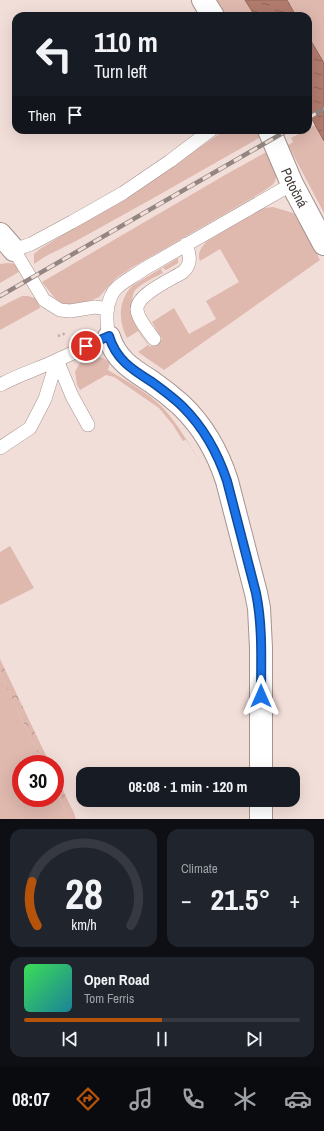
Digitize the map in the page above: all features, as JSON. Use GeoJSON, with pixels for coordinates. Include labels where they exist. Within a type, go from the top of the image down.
{"type":"FeatureCollection","features":[{"type":"Feature","properties":{"kind":"street"},"geometry":{"type":"LineString","coordinates":[[203,0],[210,12]]}},
{"type":"Feature","properties":{"kind":"street","name":"Potočná"},"geometry":{"type":"LineString","coordinates":[[271,134],[292,184],[324,244]]}},
{"type":"Feature","properties":{"kind":"street"},"geometry":{"type":"LineString","coordinates":[[0,234],[14,250]]}},
{"type":"Feature","properties":{"kind":"street"},"geometry":{"type":"LineString","coordinates":[[109,336],[112,346],[125,364],[167,393],[191,415],[212,445],[222,465],[259,608],[261,648],[261,767]]}},
{"type":"Feature","properties":{"kind":"street"},"geometry":{"type":"LineString","coordinates":[[261,807],[261,819]]}},
{"type":"Feature","properties":{"kind":"lane"},"geometry":{"type":"LineString","coordinates":[[108,309],[95,307],[70,311],[60,310],[44,300],[14,250],[31,244],[123,193],[170,161],[206,134]]}},
{"type":"Feature","properties":{"kind":"lane"},"geometry":{"type":"LineString","coordinates":[[0,385],[109,336],[107,327],[108,309],[114,292],[121,285],[144,269],[186,244],[292,184]]}},
{"type":"Feature","properties":{"kind":"lane"},"geometry":{"type":"LineString","coordinates":[[154,339],[138,314],[137,306],[146,294],[187,269],[190,262],[190,257],[186,244]]}},
{"type":"Feature","properties":{"kind":"lane"},"geometry":{"type":"LineString","coordinates":[[57,360],[72,396],[88,425]]}},
{"type":"Feature","properties":{"kind":"lane"},"geometry":{"type":"LineString","coordinates":[[0,448],[30,428],[44,399],[57,360]]}},
{"type":"Feature","properties":{"kind":"green space"},"geometry":{"type":"Polygon","coordinates":[[[214,0],[245,0],[252,12],[222,12],[214,0]]]}},
{"type":"Feature","properties":{"kind":"green space"},"geometry":{"type":"Polygon","coordinates":[[[287,0],[324,0],[324,63],[312,43],[312,12],[294,12],[287,0]]]}},
{"type":"Feature","properties":{"kind":"green space"},"geometry":{"type":"Polygon","coordinates":[[[315,125],[324,141],[324,213],[288,145],[293,142],[291,138],[298,134],[312,134],[312,127],[315,125]]]}},
{"type":"Feature","properties":{"kind":"green space"},"geometry":{"type":"Polygon","coordinates":[[[219,134],[266,134],[34,264],[34,254],[40,249],[149,182],[219,134]]]}},
{"type":"Feature","properties":{"kind":"green space"},"geometry":{"type":"Polygon","coordinates":[[[268,151],[276,171],[276,179],[272,185],[131,268],[116,278],[99,297],[68,306],[61,303],[54,297],[42,282],[225,175],[268,151]]]}},
{"type":"Feature","properties":{"kind":"green space"},"geometry":{"type":"Polygon","coordinates":[[[273,207],[293,213],[302,222],[319,249],[316,252],[320,260],[164,370],[138,352],[148,345],[138,331],[127,338],[121,318],[124,298],[132,286],[178,258],[178,263],[166,270],[163,268],[161,269],[163,273],[136,289],[132,297],[134,322],[150,347],[162,339],[152,322],[174,308],[189,334],[216,319],[206,301],[239,282],[220,249],[200,261],[199,253],[201,249],[206,242],[256,211],[273,207]]]}},
{"type":"Feature","properties":{"kind":"green space"},"geometry":{"type":"Polygon","coordinates":[[[0,264],[18,264],[22,270],[0,283],[0,264]]]}},
{"type":"Feature","properties":{"kind":"green space"},"geometry":{"type":"Polygon","coordinates":[[[22,296],[38,299],[40,308],[0,330],[0,307],[22,296]]]}},
{"type":"Feature","properties":{"kind":"green space"},"geometry":{"type":"Polygon","coordinates":[[[93,356],[103,358],[110,362],[108,370],[142,390],[164,409],[178,427],[202,465],[186,440],[183,441],[173,425],[159,408],[114,377],[106,375],[80,390],[77,385],[75,372],[82,361],[93,356]]]}},
{"type":"Feature","properties":{"kind":"green space"},"geometry":{"type":"Polygon","coordinates":[[[10,546],[34,588],[0,605],[0,552],[10,546]]]}},
{"type":"Feature","properties":{"kind":"green space"},"geometry":{"type":"Polygon","coordinates":[[[0,659],[46,755],[39,755],[0,673],[0,659]]]}},
{"type":"Feature","properties":{"kind":"green space"},"geometry":{"type":"Polygon","coordinates":[[[0,673],[39,755],[12,755],[12,807],[64,807],[70,819],[0,819],[0,673]]]}},
{"type":"Feature","properties":{"kind":"green space"},"geometry":{"type":"Polygon","coordinates":[[[64,792],[76,819],[70,819],[64,807],[64,792]]]}},
{"type":"Feature","properties":{"kind":"water"},"geometry":{"type":"Polygon","coordinates":[[[245,0],[287,0],[294,12],[252,12],[245,0]]]}},
{"type":"Feature","properties":{"kind":"water"},"geometry":{"type":"Polygon","coordinates":[[[312,43],[324,63],[324,141],[312,119],[312,43]]]}},
{"type":"Feature","properties":{"kind":"railway"},"geometry":{"type":"LineString","coordinates":[[312,116],[324,109]]}},
{"type":"Feature","properties":{"kind":"railway"},"geometry":{"type":"LineString","coordinates":[[0,296],[281,134]]}},
{"type":"Feature","properties":{"kind":"route"},"geometry":{"type":"LineString","coordinates":[[86,346],[109,336],[112,346],[125,364],[167,393],[182,406],[200,426],[216,452],[227,481],[259,608],[261,696]]}}]}
